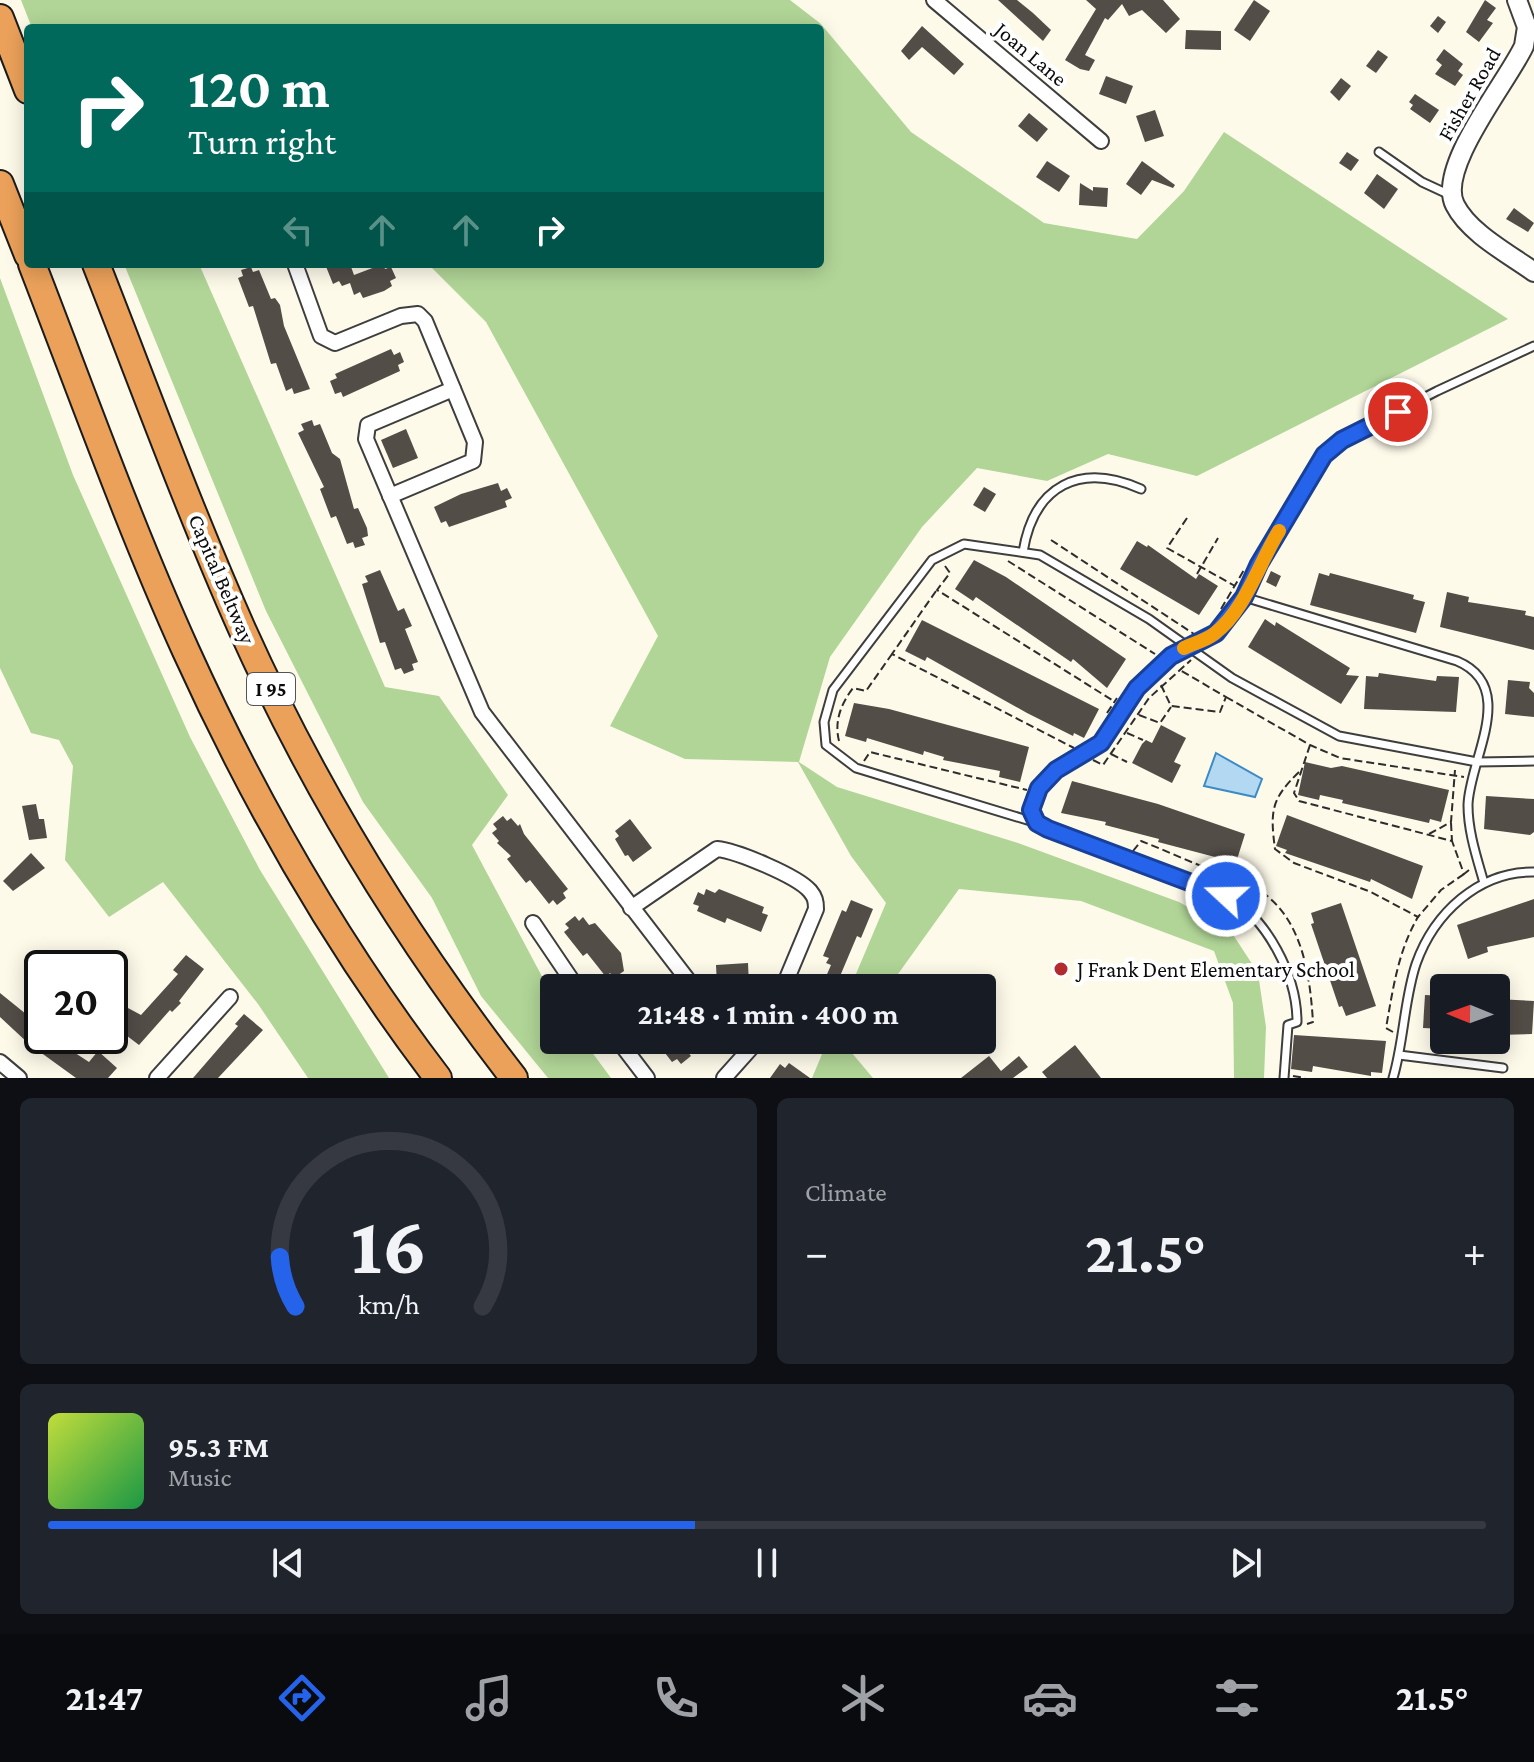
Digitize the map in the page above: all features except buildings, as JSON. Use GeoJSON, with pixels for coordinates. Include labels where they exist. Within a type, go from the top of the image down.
{"type":"FeatureCollection","features":[{"type":"Feature","properties":{"kind":"highway"},"geometry":{"type":"LineString","coordinates":[[0,18],[24,80]]}},
{"type":"Feature","properties":{"kind":"highway"},"geometry":{"type":"LineString","coordinates":[[0,184],[24,245]]}},
{"type":"Feature","properties":{"kind":"highway","name":"I 95"},"geometry":{"type":"LineString","coordinates":[[34,268],[151,568],[225,733],[305,879],[388,1010],[438,1078]]}},
{"type":"Feature","properties":{"kind":"highway","name":"Capital Beltway"},"geometry":{"type":"LineString","coordinates":[[98,268],[208,550],[282,712],[319,783],[396,912],[514,1078]]}},
{"type":"Feature","properties":{"kind":"street","name":"Joan Lane"},"geometry":{"type":"LineString","coordinates":[[934,0],[1101,141]]}},
{"type":"Feature","properties":{"kind":"street","name":"Fisher Road"},"geometry":{"type":"LineString","coordinates":[[1452,196],[1452,177],[1462,152],[1522,52],[1530,22],[1517,0]]}},
{"type":"Feature","properties":{"kind":"street"},"geometry":{"type":"LineString","coordinates":[[1452,196],[1455,206],[1476,228],[1534,272]]}},
{"type":"Feature","properties":{"kind":"street"},"geometry":{"type":"LineString","coordinates":[[296,268],[321,336],[326,341],[335,343],[401,316],[418,314],[425,321],[475,442],[473,461],[390,496]]}},
{"type":"Feature","properties":{"kind":"street"},"geometry":{"type":"LineString","coordinates":[[453,389],[368,425],[366,439],[482,712],[683,974]]}},
{"type":"Feature","properties":{"kind":"street"},"geometry":{"type":"LineString","coordinates":[[631,908],[717,849],[744,857],[803,885],[815,898],[816,909],[789,974]]}},
{"type":"Feature","properties":{"kind":"street"},"geometry":{"type":"LineString","coordinates":[[533,923],[568,974]]}},
{"type":"Feature","properties":{"kind":"street"},"geometry":{"type":"LineString","coordinates":[[157,1078],[230,997]]}},
{"type":"Feature","properties":{"kind":"street"},"geometry":{"type":"LineString","coordinates":[[629,1054],[647,1078]]}},
{"type":"Feature","properties":{"kind":"street"},"geometry":{"type":"LineString","coordinates":[[724,1078],[745,1054]]}},
{"type":"Feature","properties":{"kind":"street"},"geometry":{"type":"LineString","coordinates":[[0,1062],[19,1078]]}},
{"type":"Feature","properties":{"kind":"lane"},"geometry":{"type":"LineString","coordinates":[[1379,152],[1422,182],[1452,196]]}},
{"type":"Feature","properties":{"kind":"lane"},"geometry":{"type":"LineString","coordinates":[[1037,823],[1031,810],[1039,788],[1056,770],[1101,743],[1137,688],[1187,646],[1216,633],[1244,597],[1259,564],[1324,455],[1352,435],[1534,346]]}},
{"type":"Feature","properties":{"kind":"lane"},"geometry":{"type":"LineString","coordinates":[[1023,552],[1026,530],[1038,507],[1057,489],[1100,476],[1141,489]]}},
{"type":"Feature","properties":{"kind":"lane"},"geometry":{"type":"LineString","coordinates":[[1285,1076],[1284,1035],[1288,1025],[1297,1022],[1293,994],[1276,950],[1247,913],[1226,896],[1037,823],[856,768],[830,752],[824,736],[825,715],[833,690],[932,560],[964,544],[1023,552],[1059,565],[1232,678],[1339,736],[1477,762],[1534,761]]}},
{"type":"Feature","properties":{"kind":"lane"},"geometry":{"type":"LineString","coordinates":[[1244,597],[1457,661],[1475,671],[1486,687],[1488,698],[1484,740],[1472,778],[1469,814],[1484,883]]}},
{"type":"Feature","properties":{"kind":"lane"},"geometry":{"type":"LineString","coordinates":[[1393,1078],[1412,978],[1422,951],[1448,911],[1463,896],[1484,883],[1510,873],[1534,872]]}},
{"type":"Feature","properties":{"kind":"lane"},"geometry":{"type":"LineString","coordinates":[[1399,1055],[1503,1068]]}},
{"type":"Feature","properties":{"kind":"path"},"geometry":{"type":"LineString","coordinates":[[1187,518],[1167,548],[1235,586]]}},
{"type":"Feature","properties":{"kind":"path"},"geometry":{"type":"LineString","coordinates":[[1197,574],[1218,538]]}},
{"type":"Feature","properties":{"kind":"path"},"geometry":{"type":"LineString","coordinates":[[1051,540],[1195,634],[1202,629]]}},
{"type":"Feature","properties":{"kind":"path"},"geometry":{"type":"LineString","coordinates":[[1006,559],[1156,654]]}},
{"type":"Feature","properties":{"kind":"path"},"geometry":{"type":"LineString","coordinates":[[840,745],[836,729],[843,702],[853,688],[866,691],[950,573],[943,562]]}},
{"type":"Feature","properties":{"kind":"path"},"geometry":{"type":"LineString","coordinates":[[1216,618],[1244,569]]}},
{"type":"Feature","properties":{"kind":"path"},"geometry":{"type":"LineString","coordinates":[[937,590],[1114,701]]}},
{"type":"Feature","properties":{"kind":"path"},"geometry":{"type":"LineString","coordinates":[[1147,663],[1178,640]]}},
{"type":"Feature","properties":{"kind":"path"},"geometry":{"type":"LineString","coordinates":[[1084,764],[1092,759],[1103,765],[1137,714],[1161,685],[1197,653]]}},
{"type":"Feature","properties":{"kind":"path"},"geometry":{"type":"LineString","coordinates":[[892,654],[1079,751],[1071,753]]}},
{"type":"Feature","properties":{"kind":"path"},"geometry":{"type":"LineString","coordinates":[[1179,669],[1310,745],[1340,758],[1472,778]]}},
{"type":"Feature","properties":{"kind":"path"},"geometry":{"type":"LineString","coordinates":[[1161,685],[1171,706]]}},
{"type":"Feature","properties":{"kind":"path"},"geometry":{"type":"LineString","coordinates":[[1101,722],[1124,689]]}},
{"type":"Feature","properties":{"kind":"path"},"geometry":{"type":"LineString","coordinates":[[1171,706],[1220,712],[1226,697]]}},
{"type":"Feature","properties":{"kind":"path"},"geometry":{"type":"LineString","coordinates":[[1137,714],[1160,723],[1171,706]]}},
{"type":"Feature","properties":{"kind":"path"},"geometry":{"type":"LineString","coordinates":[[1126,733],[1143,740]]}},
{"type":"Feature","properties":{"kind":"path"},"geometry":{"type":"LineString","coordinates":[[1310,745],[1294,793],[1299,801],[1452,841]]}},
{"type":"Feature","properties":{"kind":"path"},"geometry":{"type":"LineString","coordinates":[[856,758],[864,762],[870,752],[1025,792],[1031,785]]}},
{"type":"Feature","properties":{"kind":"path"},"geometry":{"type":"LineString","coordinates":[[1111,754],[1127,762]]}},
{"type":"Feature","properties":{"kind":"path"},"geometry":{"type":"LineString","coordinates":[[1457,759],[1452,841],[1464,874]]}},
{"type":"Feature","properties":{"kind":"path"},"geometry":{"type":"LineString","coordinates":[[1299,772],[1275,799],[1271,820],[1275,849],[1294,863],[1371,892],[1418,917]]}},
{"type":"Feature","properties":{"kind":"path"},"geometry":{"type":"LineString","coordinates":[[1428,835],[1451,822]]}},
{"type":"Feature","properties":{"kind":"path"},"geometry":{"type":"LineString","coordinates":[[1121,847],[1132,852],[1141,841],[1169,851],[1261,892],[1279,908],[1305,958],[1311,981],[1313,1022],[1298,1027]]}},
{"type":"Feature","properties":{"kind":"path"},"geometry":{"type":"LineString","coordinates":[[1395,1041],[1397,1035],[1386,1028],[1402,950],[1418,917],[1441,890],[1478,864]]}},
{"type":"Feature","properties":{"kind":"path"},"geometry":{"type":"LineString","coordinates":[[1285,1076],[1305,1078]]}},
{"type":"Feature","properties":{"kind":"green space"},"geometry":{"type":"Polygon","coordinates":[[[21,0],[790,0],[821,24],[30,24],[21,0]]]}},
{"type":"Feature","properties":{"kind":"green space"},"geometry":{"type":"Polygon","coordinates":[[[824,28],[911,132],[1044,223],[1137,239],[1184,191],[1224,132],[1508,319],[1197,476],[1108,454],[1047,481],[977,468],[922,527],[830,657],[799,762],[837,787],[1018,843],[1179,902],[1230,930],[1258,973],[1266,1027],[1264,1078],[1234,1078],[1233,1003],[1214,951],[1081,901],[959,889],[898,974],[856,974],[886,903],[851,856],[798,762],[685,759],[610,726],[658,636],[486,322],[432,268],[824,268],[824,28]]]}},
{"type":"Feature","properties":{"kind":"green space"},"geometry":{"type":"Polygon","coordinates":[[[126,268],[201,268],[385,687],[439,696],[508,795],[472,845],[541,974],[540,1054],[593,1054],[611,1078],[548,1078],[481,996],[432,898],[363,802],[266,611],[126,268]]]}},
{"type":"Feature","properties":{"kind":"green space"},"geometry":{"type":"Polygon","coordinates":[[[0,278],[73,475],[190,737],[260,870],[389,1078],[308,1078],[258,1004],[163,882],[109,917],[65,860],[73,766],[59,740],[31,733],[0,668],[0,278]]]}},
{"type":"Feature","properties":{"kind":"green space"},"geometry":{"type":"Polygon","coordinates":[[[822,1054],[853,1054],[873,1078],[812,1078],[822,1054]]]}},
{"type":"Feature","properties":{"kind":"water"},"geometry":{"type":"Polygon","coordinates":[[[1216,753],[1262,779],[1255,797],[1204,786],[1216,753]]]}},
{"type":"Feature","properties":{"kind":"slow traffic"},"geometry":{"type":"LineString","coordinates":[[1184,648],[1216,633],[1244,597],[1279,531]]}},
{"type":"Feature","properties":{"kind":"place","name":"J Frank Dent Elementary School"},"geometry":{"type":"Point","coordinates":[1061,969]}},
{"type":"Feature","properties":{"kind":"route"},"geometry":{"type":"LineString","coordinates":[[1226,896],[1048,829],[1037,823],[1031,810],[1033,798],[1056,770],[1101,743],[1137,688],[1171,656],[1216,633],[1244,597],[1259,564],[1324,455],[1342,440],[1398,412]]}}]}
